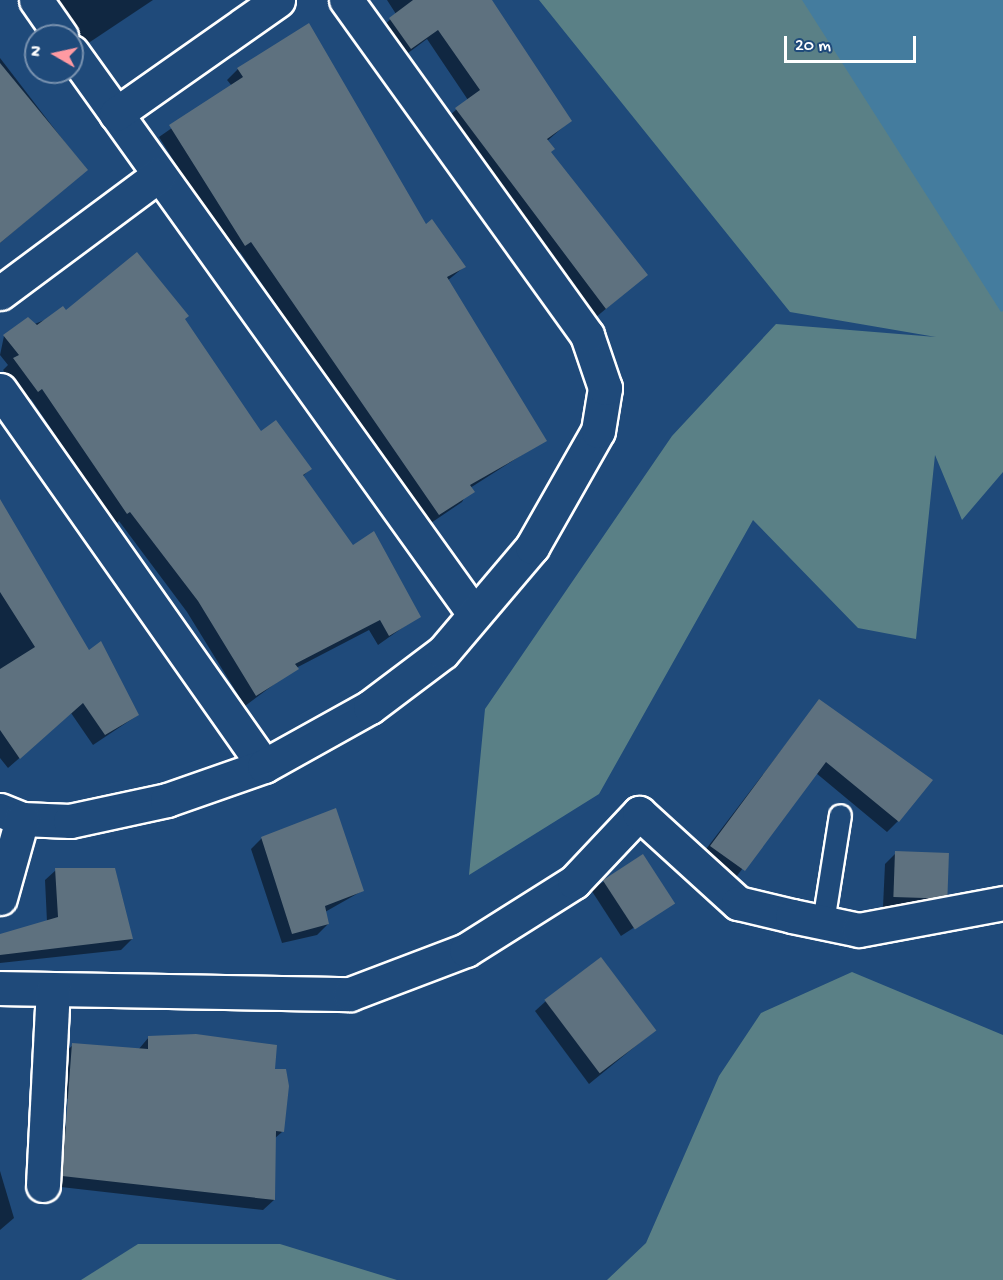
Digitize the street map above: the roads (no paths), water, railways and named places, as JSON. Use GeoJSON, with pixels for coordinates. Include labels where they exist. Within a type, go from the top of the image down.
{"type":"FeatureCollection","features":[{"type":"Feature","properties":{"kind":"street"},"geometry":{"type":"LineString","coordinates":[[36,0],[53,24]]}},
{"type":"Feature","properties":{"kind":"street"},"geometry":{"type":"LineString","coordinates":[[116,114],[278,0]]}},
{"type":"Feature","properties":{"kind":"street"},"geometry":{"type":"LineString","coordinates":[[0,898],[11,814],[81,818],[167,800],[264,766],[369,707],[443,652],[531,547],[598,431],[605,388],[587,335],[346,0]]}},
{"type":"Feature","properties":{"kind":"street"},"geometry":{"type":"LineString","coordinates":[[84,69],[474,614]]}},
{"type":"Feature","properties":{"kind":"street"},"geometry":{"type":"LineString","coordinates":[[0,293],[159,175]]}},
{"type":"Feature","properties":{"kind":"street"},"geometry":{"type":"LineString","coordinates":[[0,390],[264,766]]}},
{"type":"Feature","properties":{"kind":"street"},"geometry":{"type":"LineString","coordinates":[[0,988],[350,994],[466,950],[574,882],[639,813],[738,903],[859,930],[1003,903]]}},
{"type":"Feature","properties":{"kind":"street"},"geometry":{"type":"LineString","coordinates":[[43,1185],[53,990]]}},
{"type":"Feature","properties":{"kind":"lane"},"geometry":{"type":"LineString","coordinates":[[823,922],[840,815]]}},
{"type":"Feature","properties":{"kind":"water"},"geometry":{"type":"Polygon","coordinates":[[[802,0],[1003,0],[1003,311],[1001,312],[802,0]]]}}]}
